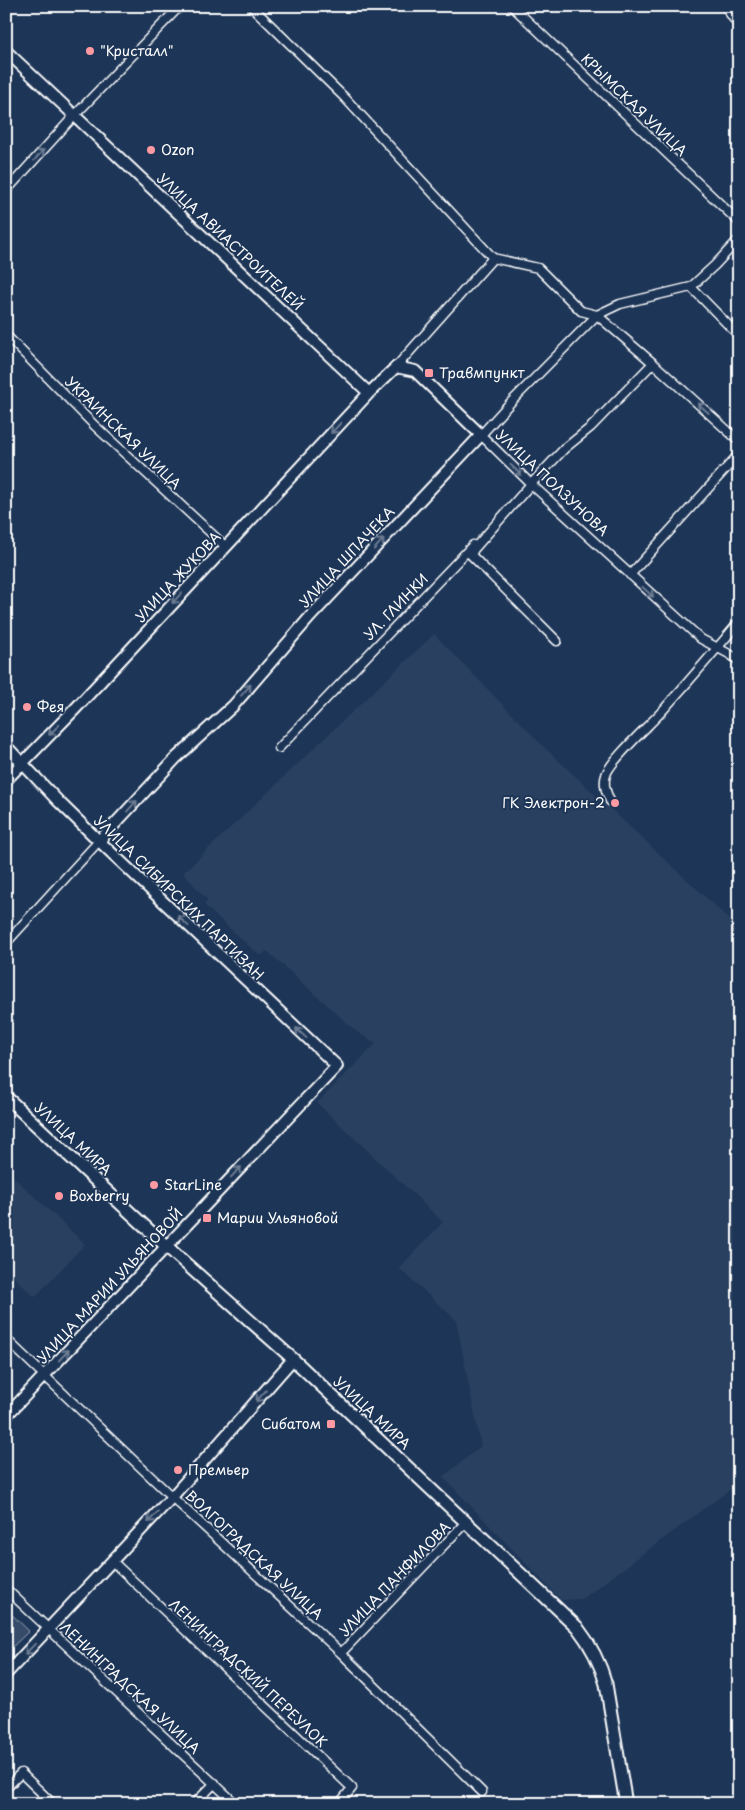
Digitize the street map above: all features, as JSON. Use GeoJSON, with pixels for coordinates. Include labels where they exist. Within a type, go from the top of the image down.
{"type":"FeatureCollection","features":[{"type":"Feature","properties":{"kind":"main road","name":"УЛИЦА МИРА"},"geometry":{"type":"LineString","coordinates":[[6,1098],[166,1246],[293,1359],[565,1615],[594,1650],[601,1667],[606,1684],[626,1804]]}},
{"type":"Feature","properties":{"kind":"street"},"geometry":{"type":"LineString","coordinates":[[6,191],[75,115],[180,6]]}},
{"type":"Feature","properties":{"kind":"street"},"geometry":{"type":"LineString","coordinates":[[251,6],[345,98],[493,258],[538,268],[581,311],[597,315],[739,441]]}},
{"type":"Feature","properties":{"kind":"street","name":"КРЫМСКАЯ УЛИЦА"},"geometry":{"type":"LineString","coordinates":[[512,6],[739,222]]}},
{"type":"Feature","properties":{"kind":"street"},"geometry":{"type":"LineString","coordinates":[[725,6],[739,27]]}},
{"type":"Feature","properties":{"kind":"street","name":"УЛИЦА АВИАСТРОИТЕЛЕЙ"},"geometry":{"type":"LineString","coordinates":[[6,50],[369,393]]}},
{"type":"Feature","properties":{"kind":"street","name":"УЛИЦА ШПАЧЕКА"},"geometry":{"type":"LineString","coordinates":[[6,942],[176,758],[232,706],[310,617],[510,403],[597,315],[620,304],[691,287],[739,239]]}},
{"type":"Feature","properties":{"kind":"street"},"geometry":{"type":"LineString","coordinates":[[369,393],[396,368],[493,258]]}},
{"type":"Feature","properties":{"kind":"street"},"geometry":{"type":"LineString","coordinates":[[691,287],[739,336]]}},
{"type":"Feature","properties":{"kind":"street","name":"УКРАИНСКАЯ УЛИЦА"},"geometry":{"type":"LineString","coordinates":[[6,335],[94,425],[225,546]]}},
{"type":"Feature","properties":{"kind":"street"},"geometry":{"type":"LineString","coordinates":[[557,641],[471,555],[474,549],[531,484],[564,449],[591,428],[653,363]]}},
{"type":"Feature","properties":{"kind":"street","name":"УЛИЦА ПОЛЗУНОВА"},"geometry":{"type":"LineString","coordinates":[[396,368],[415,371],[531,484],[701,639],[739,661]]}},
{"type":"Feature","properties":{"kind":"street","name":"УЛИЦА ЖУКОВА"},"geometry":{"type":"LineString","coordinates":[[6,780],[76,708],[369,393]]}},
{"type":"Feature","properties":{"kind":"street"},"geometry":{"type":"LineString","coordinates":[[630,575],[739,454]]}},
{"type":"Feature","properties":{"kind":"street","name":"УЛ. ГЛИНКИ"},"geometry":{"type":"LineString","coordinates":[[280,748],[531,484]]}},
{"type":"Feature","properties":{"kind":"street"},"geometry":{"type":"LineString","coordinates":[[610,801],[606,790],[606,774],[614,761],[663,710],[739,622]]}},
{"type":"Feature","properties":{"kind":"street","name":"УЛИЦА СИБИРСКИХ ПАРТИЗАН"},"geometry":{"type":"LineString","coordinates":[[6,746],[99,841],[337,1066]]}},
{"type":"Feature","properties":{"kind":"street","name":"УЛИЦА МАРИИ УЛЬЯНОВОЙ"},"geometry":{"type":"LineString","coordinates":[[6,1416],[337,1066]]}},
{"type":"Feature","properties":{"kind":"street","name":"ВОЛГОГРАДСКАЯ УЛИЦА"},"geometry":{"type":"LineString","coordinates":[[6,1339],[46,1375],[172,1497],[341,1653],[482,1792]]}},
{"type":"Feature","properties":{"kind":"street"},"geometry":{"type":"LineString","coordinates":[[6,1674],[172,1497],[293,1359]]}},
{"type":"Feature","properties":{"kind":"street","name":"УЛИЦА ПАНФИЛОВА"},"geometry":{"type":"LineString","coordinates":[[341,1653],[466,1522]]}},
{"type":"Feature","properties":{"kind":"street","name":"ЛЕНИНГРАДСКИЙ ПЕРЕУЛОК"},"geometry":{"type":"LineString","coordinates":[[112,1561],[352,1788],[339,1804]]}},
{"type":"Feature","properties":{"kind":"street","name":"ЛЕНИНГРАДСКАЯ УЛИЦА"},"geometry":{"type":"LineString","coordinates":[[6,1590],[236,1804]]}},
{"type":"Feature","properties":{"kind":"street"},"geometry":{"type":"LineString","coordinates":[[6,1788],[21,1773],[53,1804]]}},
{"type":"Feature","properties":{"kind":"street"},"geometry":{"type":"LineString","coordinates":[[194,1804],[214,1783]]}},
{"type":"Feature","properties":{"kind":"shaded area"},"geometry":{"type":"Polygon","coordinates":[[[434,634],[545,748],[739,928],[739,1483],[582,1599],[561,1600],[443,1477],[481,1446],[456,1320],[399,1268],[443,1222],[317,1103],[376,1044],[357,1032],[267,951],[260,956],[204,905],[208,901],[183,873],[434,634]]]}},
{"type":"Feature","properties":{"kind":"shaded area"},"geometry":{"type":"Polygon","coordinates":[[[6,1170],[85,1244],[35,1297],[6,1270],[6,1170]]]}},
{"type":"Feature","properties":{"kind":"shaded area"},"geometry":{"type":"Polygon","coordinates":[[[6,1609],[29,1631],[6,1653],[6,1609]]]}},
{"type":"Feature","properties":{"kind":"place","name":"\"Кристалл\""},"geometry":{"type":"Point","coordinates":[90,51]}},
{"type":"Feature","properties":{"kind":"place","name":"Ozon"},"geometry":{"type":"Point","coordinates":[151,150]}},
{"type":"Feature","properties":{"kind":"place","name":"Травмпункт"},"geometry":{"type":"Point","coordinates":[429,373]}},
{"type":"Feature","properties":{"kind":"place","name":"Фея"},"geometry":{"type":"Point","coordinates":[27,707]}},
{"type":"Feature","properties":{"kind":"place","name":"ГК Электрон-2"},"geometry":{"type":"Point","coordinates":[615,803]}},
{"type":"Feature","properties":{"kind":"place","name":"StarLine"},"geometry":{"type":"Point","coordinates":[154,1185]}},
{"type":"Feature","properties":{"kind":"place","name":"Boxberry"},"geometry":{"type":"Point","coordinates":[59,1196]}},
{"type":"Feature","properties":{"kind":"place","name":"Марии Ульяновой"},"geometry":{"type":"Point","coordinates":[207,1218]}},
{"type":"Feature","properties":{"kind":"place","name":"Сибатом"},"geometry":{"type":"Point","coordinates":[331,1424]}},
{"type":"Feature","properties":{"kind":"place","name":"Премьер"},"geometry":{"type":"Point","coordinates":[178,1470]}}]}
